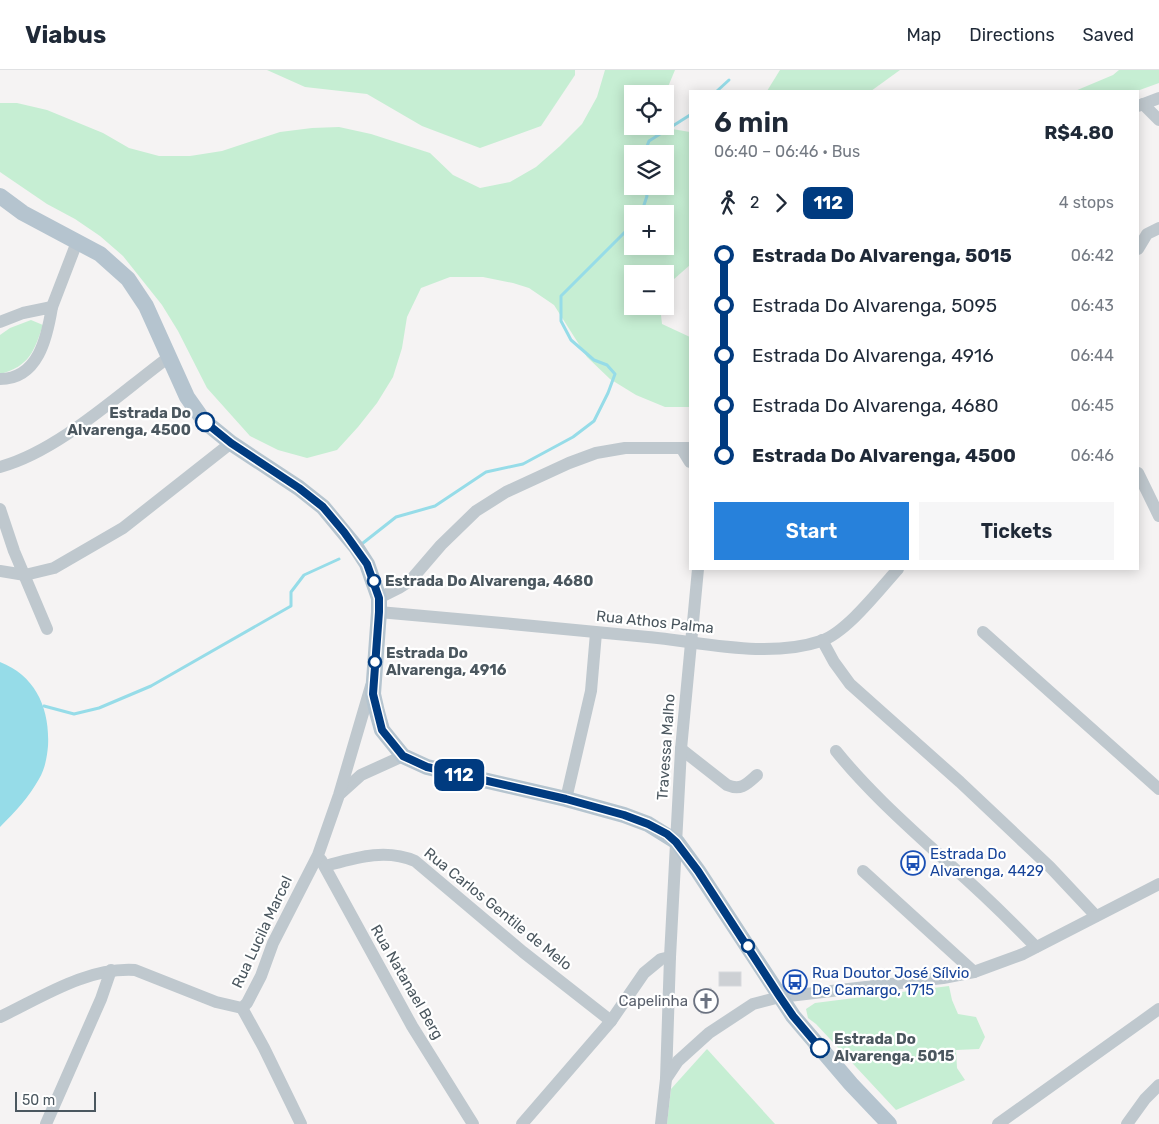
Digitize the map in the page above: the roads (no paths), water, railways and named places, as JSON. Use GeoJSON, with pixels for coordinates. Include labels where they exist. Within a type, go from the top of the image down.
{"type":"FeatureCollection","features":[{"type":"Feature","properties":{"kind":"main road"},"geometry":{"type":"LineString","coordinates":[[0,196],[23,214],[100,254],[128,280],[146,306],[188,397],[204,421],[231,443],[299,488],[323,507],[344,532],[367,564],[379,605],[373,694],[382,730],[403,756],[427,767],[566,799],[648,824],[676,842],[698,871],[793,1016],[888,1124]]}},
{"type":"Feature","properties":{"kind":"street"},"geometry":{"type":"LineString","coordinates":[[1140,105],[1159,98]]}},
{"type":"Feature","properties":{"kind":"street"},"geometry":{"type":"LineString","coordinates":[[1140,105],[1159,120]]}},
{"type":"Feature","properties":{"kind":"street"},"geometry":{"type":"LineString","coordinates":[[1139,248],[1148,234],[1159,228]]}},
{"type":"Feature","properties":{"kind":"street"},"geometry":{"type":"LineString","coordinates":[[0,379],[16,376],[29,369],[36,362],[46,337],[52,307],[77,242]]}},
{"type":"Feature","properties":{"kind":"street"},"geometry":{"type":"LineString","coordinates":[[0,322],[23,313],[52,307]]}},
{"type":"Feature","properties":{"kind":"street"},"geometry":{"type":"LineString","coordinates":[[0,467],[21,460],[73,430],[169,357]]}},
{"type":"Feature","properties":{"kind":"street"},"geometry":{"type":"LineString","coordinates":[[0,572],[25,575],[54,568],[123,528],[231,443]]}},
{"type":"Feature","properties":{"kind":"street"},"geometry":{"type":"LineString","coordinates":[[379,605],[410,581],[441,545],[476,511],[506,492],[562,466],[596,453],[625,448],[686,448]]}},
{"type":"Feature","properties":{"kind":"street"},"geometry":{"type":"LineString","coordinates":[[1139,475],[1159,516]]}},
{"type":"Feature","properties":{"kind":"street"},"geometry":{"type":"LineString","coordinates":[[0,509],[14,551],[46,629]]}},
{"type":"Feature","properties":{"kind":"street","name":"Travessa Malho"},"geometry":{"type":"LineString","coordinates":[[661,1124],[666,1079],[670,957],[681,749],[698,570]]}},
{"type":"Feature","properties":{"kind":"street","name":"Rua Athos Palma"},"geometry":{"type":"LineString","coordinates":[[379,605],[596,633],[767,649],[782,648],[822,640],[840,630],[897,570]]}},
{"type":"Feature","properties":{"kind":"street"},"geometry":{"type":"LineString","coordinates":[[983,632],[1159,788]]}},
{"type":"Feature","properties":{"kind":"street"},"geometry":{"type":"LineString","coordinates":[[566,799],[591,691],[596,633]]}},
{"type":"Feature","properties":{"kind":"street"},"geometry":{"type":"LineString","coordinates":[[822,640],[834,662],[850,684],[1022,840],[1072,889],[1096,916]]}},
{"type":"Feature","properties":{"kind":"street","name":"Rua Lucila Marcel"},"geometry":{"type":"LineString","coordinates":[[0,1017],[70,984],[111,970],[135,970],[216,1002],[242,1008],[247,1003],[261,976],[273,943],[318,855],[339,795],[374,676]]}},
{"type":"Feature","properties":{"kind":"street"},"geometry":{"type":"LineString","coordinates":[[681,749],[726,785],[733,788],[741,788],[757,775]]}},
{"type":"Feature","properties":{"kind":"street"},"geometry":{"type":"LineString","coordinates":[[836,751],[848,766],[895,813],[1036,947]]}},
{"type":"Feature","properties":{"kind":"street","name":"Rua Lucila Marcel"},"geometry":{"type":"LineString","coordinates":[[339,795],[361,775],[403,756]]}},
{"type":"Feature","properties":{"kind":"street","name":"Rua Carlos Gentile de Melo"},"geometry":{"type":"LineString","coordinates":[[325,866],[361,856],[382,854],[407,857],[416,861],[523,952],[611,1021]]}},
{"type":"Feature","properties":{"kind":"street","name":"Rua Natanael Berg"},"geometry":{"type":"LineString","coordinates":[[318,855],[412,1026],[473,1124]]}},
{"type":"Feature","properties":{"kind":"street"},"geometry":{"type":"LineString","coordinates":[[863,871],[974,972]]}},
{"type":"Feature","properties":{"kind":"street"},"geometry":{"type":"LineString","coordinates":[[666,1079],[678,1061],[721,1025],[753,1004],[780,997],[943,978],[974,972],[1036,947],[1159,884]]}},
{"type":"Feature","properties":{"kind":"street"},"geometry":{"type":"LineString","coordinates":[[522,1124],[611,1021],[644,973],[661,959],[670,957]]}},
{"type":"Feature","properties":{"kind":"street"},"geometry":{"type":"LineString","coordinates":[[46,1124],[111,970]]}},
{"type":"Feature","properties":{"kind":"street"},"geometry":{"type":"LineString","coordinates":[[242,1008],[301,1124]]}},
{"type":"Feature","properties":{"kind":"street"},"geometry":{"type":"LineString","coordinates":[[998,1124],[1159,1009]]}},
{"type":"Feature","properties":{"kind":"street"},"geometry":{"type":"LineString","coordinates":[[1127,1124],[1148,1095],[1159,1085]]}},
{"type":"Feature","properties":{"kind":"water"},"geometry":{"type":"Polygon","coordinates":[[[0,662],[23,676],[38,695],[46,719],[48,746],[43,771],[39,779],[31,792],[0,827],[0,662]]]}},
{"type":"Feature","properties":{"kind":"waterway"},"geometry":{"type":"LineString","coordinates":[[718,90],[729,80]]}},
{"type":"Feature","properties":{"kind":"waterway"},"geometry":{"type":"LineString","coordinates":[[647,145],[649,141],[689,116]]}},
{"type":"Feature","properties":{"kind":"waterway"},"geometry":{"type":"LineString","coordinates":[[644,205],[647,195]]}},
{"type":"Feature","properties":{"kind":"waterway"},"geometry":{"type":"LineString","coordinates":[[363,543],[396,517],[435,506],[486,472],[523,464],[573,437],[594,421],[615,374],[607,365],[594,360],[571,340],[561,321],[561,296],[624,233]]}},
{"type":"Feature","properties":{"kind":"waterway"},"geometry":{"type":"LineString","coordinates":[[44,706],[74,714],[99,708],[151,686],[291,606],[291,592],[304,575],[339,559]]}},
{"type":"Feature","properties":{"kind":"place","name":"Estrada Do Alvarenga, 4500"},"geometry":{"type":"Point","coordinates":[205,422]}},
{"type":"Feature","properties":{"kind":"place","name":"Estrada Do Alvarenga, 4680"},"geometry":{"type":"Point","coordinates":[374,581]}},
{"type":"Feature","properties":{"kind":"place","name":"Estrada Do Alvarenga, 4916"},"geometry":{"type":"Point","coordinates":[375,662]}},
{"type":"Feature","properties":{"kind":"place","name":"Estrada Do Alvarenga, 4429"},"geometry":{"type":"Point","coordinates":[913,863]}},
{"type":"Feature","properties":{"kind":"place","name":"Rua Doutor José Sílvio De Camargo, 1715"},"geometry":{"type":"Point","coordinates":[795,982]}},
{"type":"Feature","properties":{"kind":"place","name":"Capelinha"},"geometry":{"type":"Point","coordinates":[706,1001]}},
{"type":"Feature","properties":{"kind":"place","name":"Estrada Do Alvarenga, 5015"},"geometry":{"type":"Point","coordinates":[820,1048]}}]}
